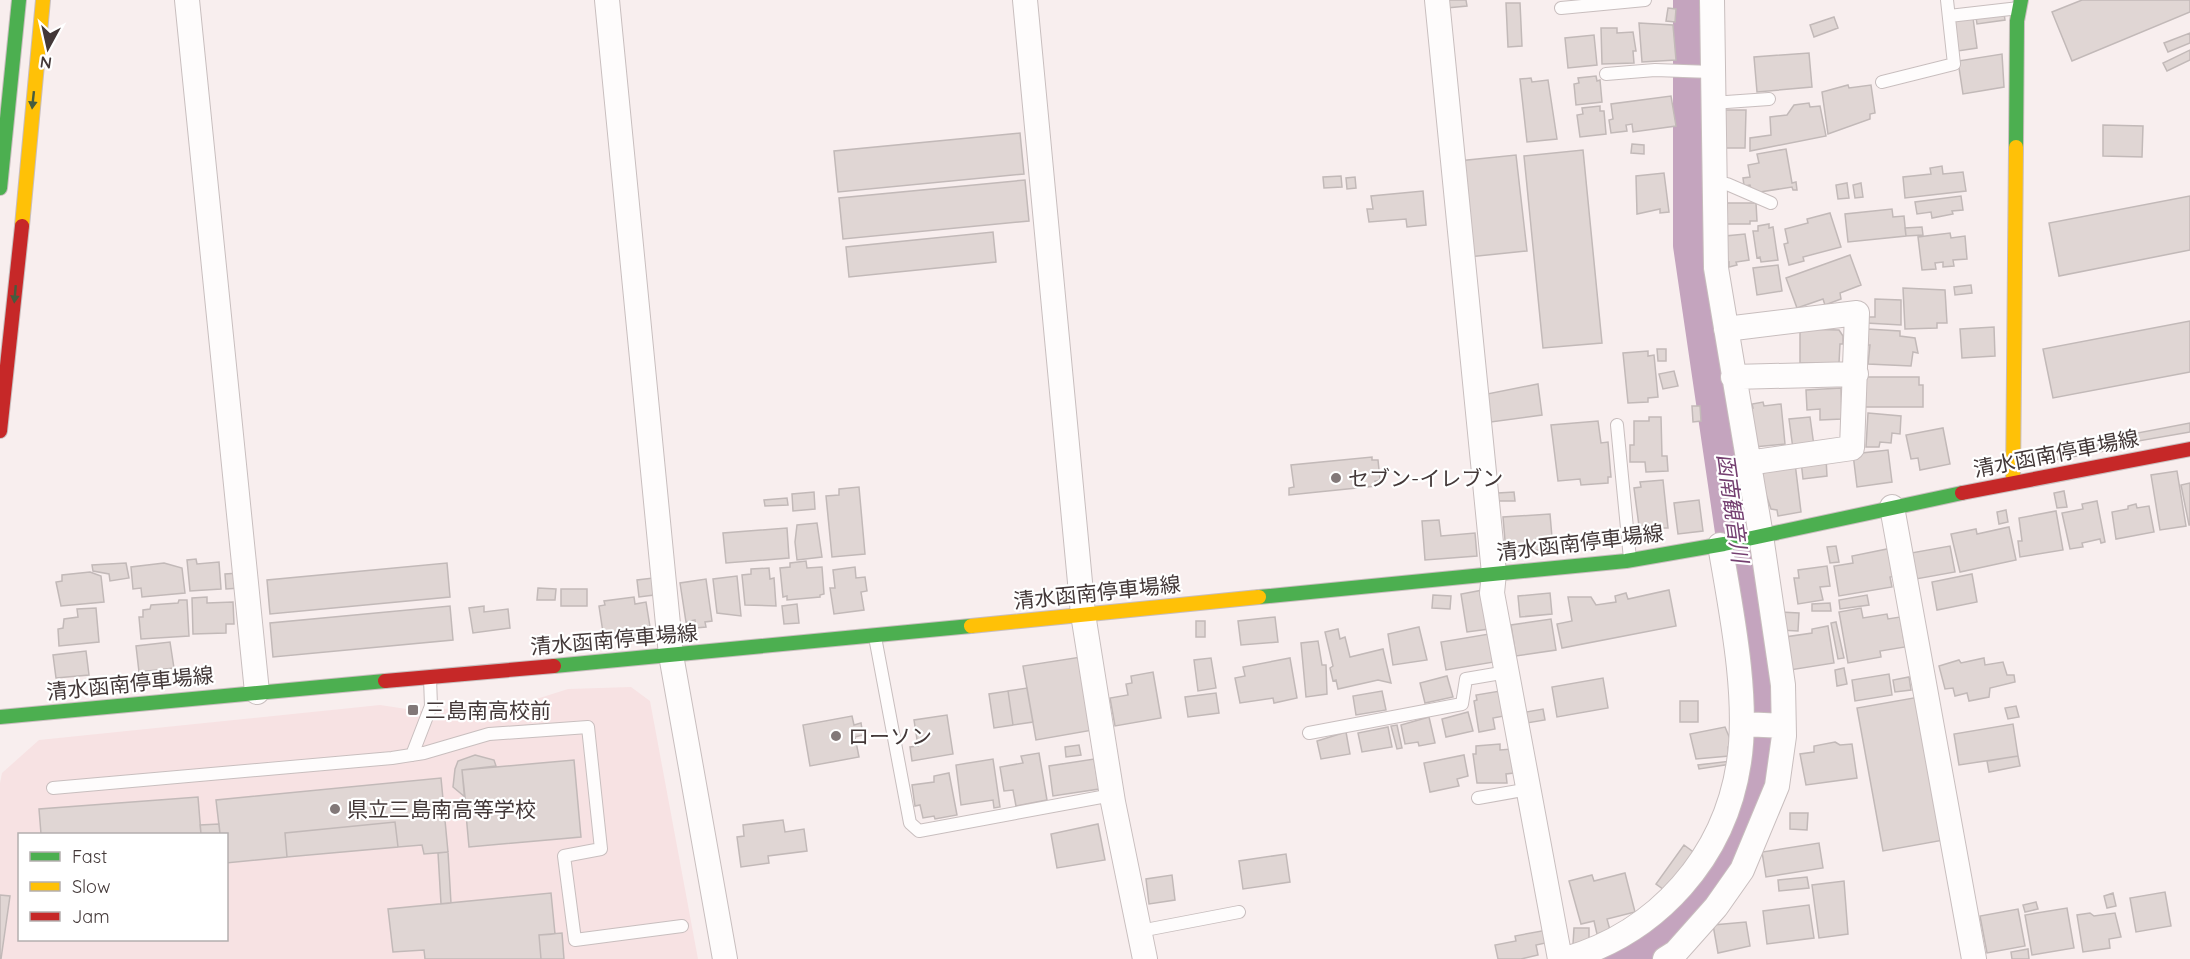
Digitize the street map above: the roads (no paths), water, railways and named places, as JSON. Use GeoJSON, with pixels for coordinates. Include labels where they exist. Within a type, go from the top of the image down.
{"type":"FeatureCollection","features":[{"type":"Feature","properties":{"kind":"main road"},"geometry":{"type":"LineString","coordinates":[[0,188],[20,0]]}},
{"type":"Feature","properties":{"kind":"main road"},"geometry":{"type":"LineString","coordinates":[[0,431],[7,385],[44,0]]}},
{"type":"Feature","properties":{"kind":"main road"},"geometry":{"type":"LineString","coordinates":[[2013,483],[2016,21],[2020,4]]}},
{"type":"Feature","properties":{"kind":"main road","name":"清水函南停車場線"},"geometry":{"type":"LineString","coordinates":[[0,717],[670,655],[1630,560],[1722,544],[1892,507],[2190,449]]}},
{"type":"Feature","properties":{"kind":"street"},"geometry":{"type":"LineString","coordinates":[[187,0],[257,692]]}},
{"type":"Feature","properties":{"kind":"street"},"geometry":{"type":"LineString","coordinates":[[607,0],[670,655],[725,959]]}},
{"type":"Feature","properties":{"kind":"street"},"geometry":{"type":"LineString","coordinates":[[1025,0],[1083,614],[1112,795],[1145,959]]}},
{"type":"Feature","properties":{"kind":"street"},"geometry":{"type":"LineString","coordinates":[[1437,0],[1494,573],[1492,593],[1560,959]]}},
{"type":"Feature","properties":{"kind":"street"},"geometry":{"type":"LineString","coordinates":[[1566,959],[1591,952],[1657,913],[1697,868],[1722,820],[1739,762],[1783,685],[1757,537],[1748,463],[1716,268],[1713,103],[1708,72],[1712,0]]}},
{"type":"Feature","properties":{"kind":"street"},"geometry":{"type":"LineString","coordinates":[[1726,329],[1857,313],[1852,448],[1748,463]]}},
{"type":"Feature","properties":{"kind":"street"},"geometry":{"type":"LineString","coordinates":[[1734,377],[1856,374]]}},
{"type":"Feature","properties":{"kind":"street"},"geometry":{"type":"LineString","coordinates":[[1892,507],[1974,959]]}},
{"type":"Feature","properties":{"kind":"street"},"geometry":{"type":"LineString","coordinates":[[1665,959],[1676,952],[1716,907],[1742,870],[1777,786],[1762,725],[1734,631],[1722,544]]}},
{"type":"Feature","properties":{"kind":"lane"},"geometry":{"type":"LineString","coordinates":[[1561,8],[1645,0]]}},
{"type":"Feature","properties":{"kind":"lane"},"geometry":{"type":"LineString","coordinates":[[1882,82],[1954,64],[1947,0]]}},
{"type":"Feature","properties":{"kind":"lane"},"geometry":{"type":"LineString","coordinates":[[1949,16],[2020,4]]}},
{"type":"Feature","properties":{"kind":"lane"},"geometry":{"type":"LineString","coordinates":[[1606,74],[1684,70],[1708,72]]}},
{"type":"Feature","properties":{"kind":"lane"},"geometry":{"type":"LineString","coordinates":[[1713,103],[1769,99]]}},
{"type":"Feature","properties":{"kind":"lane"},"geometry":{"type":"LineString","coordinates":[[1713,182],[1727,184],[1772,203]]}},
{"type":"Feature","properties":{"kind":"lane"},"geometry":{"type":"LineString","coordinates":[[1617,425],[1630,560]]}},
{"type":"Feature","properties":{"kind":"lane"},"geometry":{"type":"LineString","coordinates":[[874,635],[910,823],[914,829],[920,831],[998,818],[1112,795]]}},
{"type":"Feature","properties":{"kind":"lane"},"geometry":{"type":"LineString","coordinates":[[1309,733],[1462,704],[1466,679],[1507,672]]}},
{"type":"Feature","properties":{"kind":"lane"},"geometry":{"type":"LineString","coordinates":[[412,755],[430,706],[430,676]]}},
{"type":"Feature","properties":{"kind":"lane"},"geometry":{"type":"LineString","coordinates":[[53,788],[412,755],[489,734],[588,727],[601,849],[564,856],[575,940],[682,926]]}},
{"type":"Feature","properties":{"kind":"lane"},"geometry":{"type":"LineString","coordinates":[[1478,798],[1529,789]]}},
{"type":"Feature","properties":{"kind":"lane"},"geometry":{"type":"LineString","coordinates":[[1140,931],[1239,912]]}},
{"type":"Feature","properties":{"kind":"waterway","name":"函南観音川"},"geometry":{"type":"LineString","coordinates":[[1614,959],[1653,940],[1711,883],[1737,837],[1748,795],[1762,702],[1695,245],[1695,0]]}},
{"type":"Feature","properties":{"kind":"place","name":"セブン-イレブン"},"geometry":{"type":"Point","coordinates":[1336,478]}},
{"type":"Feature","properties":{"kind":"place","name":"三島南高校前"},"geometry":{"type":"Point","coordinates":[413,710]}},
{"type":"Feature","properties":{"kind":"place","name":"ローソン"},"geometry":{"type":"Point","coordinates":[836,736]}},
{"type":"Feature","properties":{"kind":"place","name":"県立三島南高等学校"},"geometry":{"type":"Point","coordinates":[335,809]}}]}
